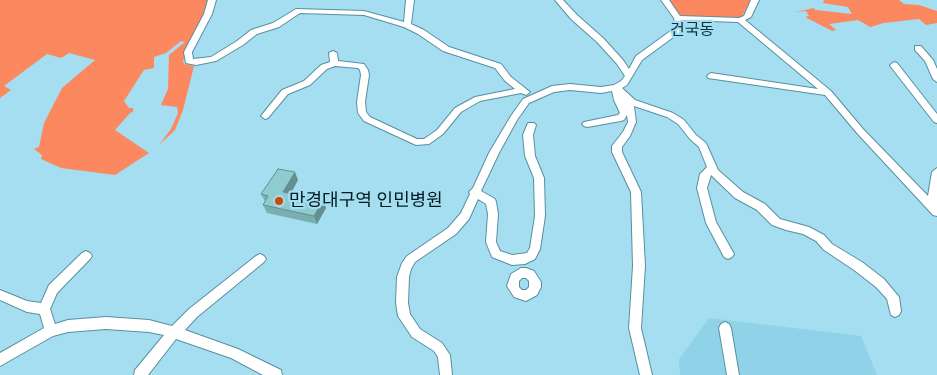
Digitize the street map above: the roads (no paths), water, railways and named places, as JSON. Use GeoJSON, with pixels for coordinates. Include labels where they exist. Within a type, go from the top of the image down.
{"type":"FeatureCollection","features":[{"type":"Feature","properties":{"kind":"street"},"geometry":{"type":"LineString","coordinates":[[212,0],[208,14],[188,52],[189,61],[196,62],[213,59],[254,32],[276,25],[294,13],[304,10],[364,13],[407,25],[446,49],[498,66],[508,79],[522,90],[535,96]]}},
{"type":"Feature","properties":{"kind":"street"},"geometry":{"type":"LineString","coordinates":[[407,25],[410,0]]}},
{"type":"Feature","properties":{"kind":"street"},"geometry":{"type":"LineString","coordinates":[[558,0],[600,40],[622,64],[629,76]]}},
{"type":"Feature","properties":{"kind":"street"},"geometry":{"type":"LineString","coordinates":[[446,375],[444,356],[441,351],[431,341],[416,333],[404,316],[402,303],[403,277],[406,267],[412,259],[452,231],[465,216],[474,192],[514,118],[526,101],[545,91],[562,88],[601,90],[616,88],[624,83],[639,58],[680,28],[678,18],[665,0]]}},
{"type":"Feature","properties":{"kind":"street"},"geometry":{"type":"LineString","coordinates":[[678,18],[740,20],[747,17],[755,0]]}},
{"type":"Feature","properties":{"kind":"street"},"geometry":{"type":"LineString","coordinates":[[740,20],[828,93],[860,131],[934,208]]}},
{"type":"Feature","properties":{"kind":"street"},"geometry":{"type":"LineString","coordinates":[[918,48],[929,60],[937,79]]}},
{"type":"Feature","properties":{"kind":"street"},"geometry":{"type":"LineString","coordinates":[[333,53],[334,63]]}},
{"type":"Feature","properties":{"kind":"street"},"geometry":{"type":"LineString","coordinates":[[265,116],[285,92],[307,83],[324,67],[334,63],[362,66],[365,75],[360,102],[362,113],[367,119],[416,142],[426,142],[440,132],[458,110],[470,102],[484,97],[522,90]]}},
{"type":"Feature","properties":{"kind":"street"},"geometry":{"type":"LineString","coordinates":[[894,65],[937,120]]}},
{"type":"Feature","properties":{"kind":"street"},"geometry":{"type":"LineString","coordinates":[[711,76],[828,93]]}},
{"type":"Feature","properties":{"kind":"street"},"geometry":{"type":"LineString","coordinates":[[616,88],[627,100],[670,115],[681,122],[693,137],[703,145],[714,172],[738,195],[761,207],[776,222],[805,230],[820,238],[828,247],[858,266],[880,283],[893,297],[895,311]]}},
{"type":"Feature","properties":{"kind":"street"},"geometry":{"type":"LineString","coordinates":[[587,124],[621,118],[624,112],[618,100],[616,88]]}},
{"type":"Feature","properties":{"kind":"street"},"geometry":{"type":"LineString","coordinates":[[627,100],[632,122],[617,146],[617,152],[636,192],[639,266],[635,328],[646,375]]}},
{"type":"Feature","properties":{"kind":"street"},"geometry":{"type":"LineString","coordinates":[[474,192],[491,202],[493,214],[491,242],[496,254],[504,258],[518,260],[525,259],[533,253],[538,239],[540,216],[538,178],[530,156],[528,135],[530,125]]}},
{"type":"Feature","properties":{"kind":"street"},"geometry":{"type":"LineString","coordinates":[[712,168],[706,174],[702,188],[711,223],[728,254]]}},
{"type":"Feature","properties":{"kind":"street"},"geometry":{"type":"LineString","coordinates":[[934,208],[937,172]]}},
{"type":"Feature","properties":{"kind":"street"},"geometry":{"type":"LineString","coordinates":[[51,331],[44,309],[53,288],[86,256]]}},
{"type":"Feature","properties":{"kind":"street"},"geometry":{"type":"LineString","coordinates":[[140,375],[174,332],[193,312],[260,259]]}},
{"type":"Feature","properties":{"kind":"street"},"geometry":{"type":"LineString","coordinates":[[518,260],[521,273]]}},
{"type":"Feature","properties":{"kind":"street"},"geometry":{"type":"LineString","coordinates":[[0,295],[27,306],[44,309]]}},
{"type":"Feature","properties":{"kind":"street"},"geometry":{"type":"LineString","coordinates":[[0,360],[51,331],[68,326],[106,323],[149,326],[174,332],[234,353],[276,375]]}},
{"type":"Feature","properties":{"kind":"street"},"geometry":{"type":"LineString","coordinates":[[725,328],[733,375]]}},
{"type":"Feature","properties":{"kind":"place","name":"만경대구역 인민병원"},"geometry":{"type":"Point","coordinates":[279,201]}},
{"type":"Feature","properties":{"kind":"district","name":"건국동"},"geometry":{"type":"Point","coordinates":[692,30]}}]}
